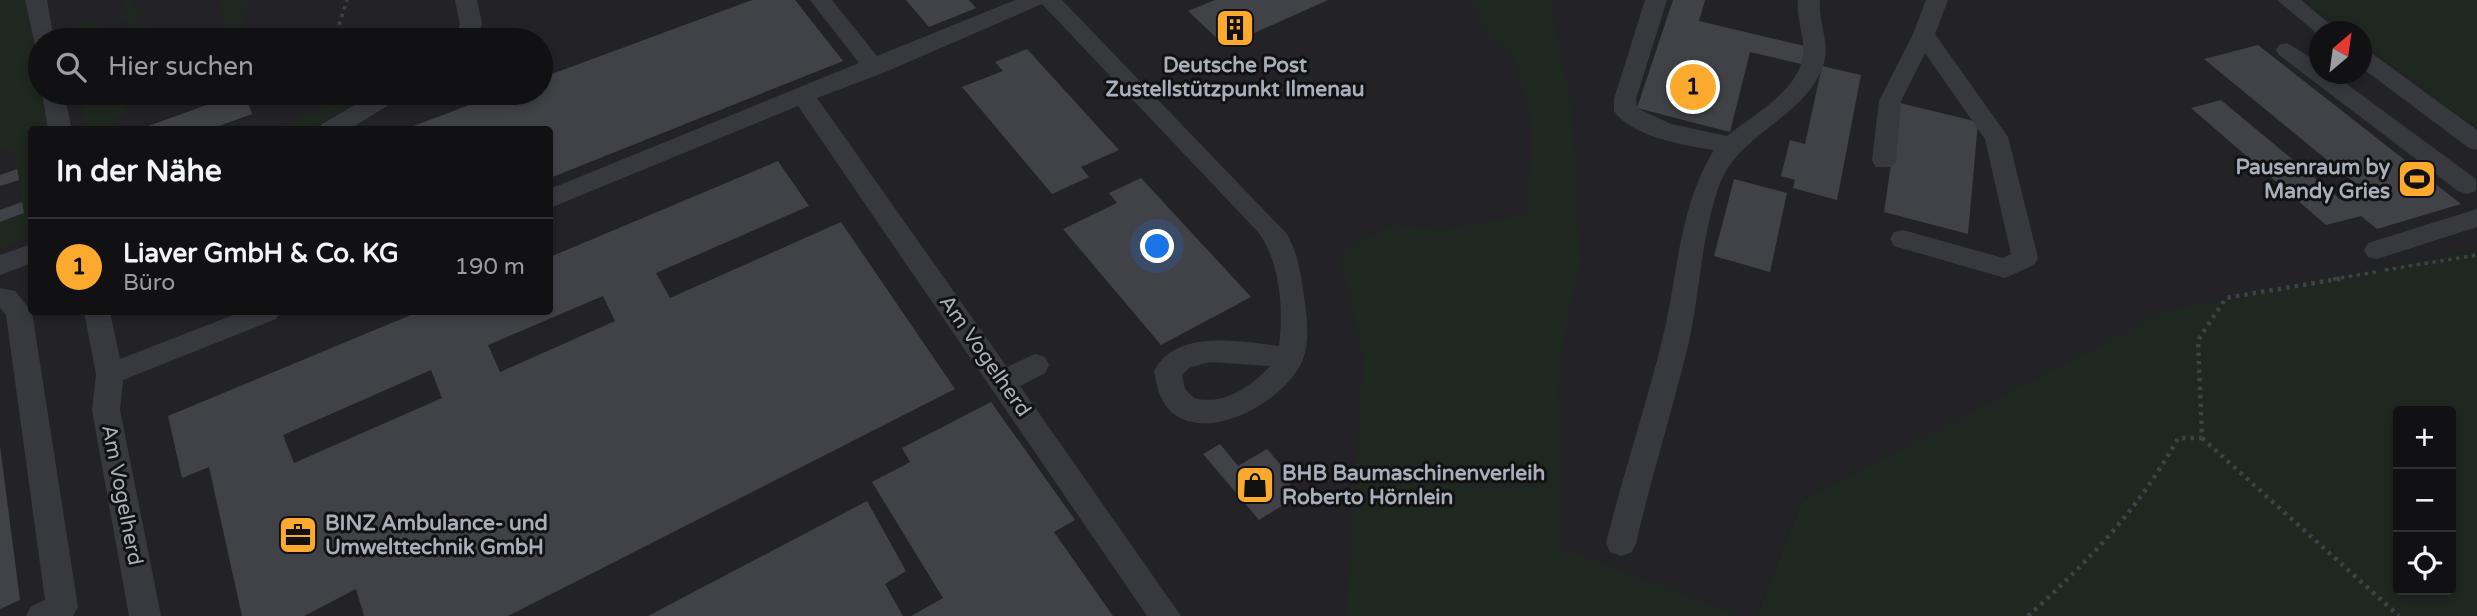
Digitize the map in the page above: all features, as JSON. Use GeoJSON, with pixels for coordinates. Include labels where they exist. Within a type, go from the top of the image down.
{"type":"FeatureCollection","features":[{"type":"Feature","properties":{"kind":"street"},"geometry":{"type":"LineString","coordinates":[[36,0],[41,28]]}},
{"type":"Feature","properties":{"kind":"street"},"geometry":{"type":"LineString","coordinates":[[466,0],[470,28]]}},
{"type":"Feature","properties":{"kind":"street"},"geometry":{"type":"LineString","coordinates":[[821,0],[875,68]]}},
{"type":"Feature","properties":{"kind":"street"},"geometry":{"type":"LineString","coordinates":[[553,198],[875,68],[1034,0]]}},
{"type":"Feature","properties":{"kind":"street"},"geometry":{"type":"LineString","coordinates":[[1051,0],[1279,240],[1286,260],[1294,323],[1290,358]]}},
{"type":"Feature","properties":{"kind":"street"},"geometry":{"type":"LineString","coordinates":[[1656,0],[1625,99],[1626,111],[1639,121],[1667,131],[1731,145]]}},
{"type":"Feature","properties":{"kind":"street"},"geometry":{"type":"LineString","coordinates":[[1621,543],[1682,310],[1691,240],[1712,174],[1731,145],[1763,120],[1809,72],[1816,37],[1808,7],[1809,0]]}},
{"type":"Feature","properties":{"kind":"street"},"geometry":{"type":"LineString","coordinates":[[1884,161],[1890,102],[1924,34],[1937,0]]}},
{"type":"Feature","properties":{"kind":"street"},"geometry":{"type":"LineString","coordinates":[[2288,0],[2314,21]]}},
{"type":"Feature","properties":{"kind":"street"},"geometry":{"type":"LineString","coordinates":[[1903,239],[2005,268],[2025,258],[1996,137],[1967,100],[1924,34]]}},
{"type":"Feature","properties":{"kind":"street"},"geometry":{"type":"LineString","coordinates":[[2287,50],[2474,187]]}},
{"type":"Feature","properties":{"kind":"street"},"geometry":{"type":"LineString","coordinates":[[2372,65],[2477,142]]}},
{"type":"Feature","properties":{"kind":"street","name":"Am Vogelherd"},"geometry":{"type":"LineString","coordinates":[[804,97],[1165,616]]}},
{"type":"Feature","properties":{"kind":"street"},"geometry":{"type":"LineString","coordinates":[[55,105],[59,126]]}},
{"type":"Feature","properties":{"kind":"street"},"geometry":{"type":"LineString","coordinates":[[337,126],[372,105]]}},
{"type":"Feature","properties":{"kind":"street"},"geometry":{"type":"LineString","coordinates":[[2377,250],[2477,218]]}},
{"type":"Feature","properties":{"kind":"street"},"geometry":{"type":"LineString","coordinates":[[0,265],[28,254]]}},
{"type":"Feature","properties":{"kind":"street"},"geometry":{"type":"LineString","coordinates":[[0,298],[6,298],[19,311],[62,607],[42,616]]}},
{"type":"Feature","properties":{"kind":"street","name":"Am Vogelherd"},"geometry":{"type":"LineString","coordinates":[[98,315],[110,374],[106,410],[145,616]]}},
{"type":"Feature","properties":{"kind":"street"},"geometry":{"type":"LineString","coordinates":[[110,374],[259,315]]}},
{"type":"Feature","properties":{"kind":"street"},"geometry":{"type":"LineString","coordinates":[[1003,382],[1035,365]]}},
{"type":"Feature","properties":{"kind":"path"},"geometry":{"type":"LineString","coordinates":[[338,28],[347,0]]}},
{"type":"Feature","properties":{"kind":"path"},"geometry":{"type":"LineString","coordinates":[[2202,438],[2198,340],[2226,298],[2477,255]]}},
{"type":"Feature","properties":{"kind":"path"},"geometry":{"type":"LineString","coordinates":[[2028,616],[2082,567],[2121,525],[2160,475],[2178,438],[2202,438],[2399,616]]}},
{"type":"Feature","properties":{"kind":"shaded area"},"geometry":{"type":"Polygon","coordinates":[[[0,0],[2304,0],[2333,21],[2309,21],[2309,84],[2372,84],[2372,50],[2477,129],[2477,250],[2165,313],[1802,500],[1757,616],[0,616],[0,0]]]}},
{"type":"Feature","properties":{"kind":"shaded area"},"geometry":{"type":"Polygon","coordinates":[[[0,0],[26,0],[31,28],[28,28],[28,105],[44,105],[47,126],[28,126],[28,237],[0,248],[0,222],[24,213],[13,147],[0,151],[0,0]]]}},
{"type":"Feature","properties":{"kind":"shaded area"},"geometry":{"type":"Polygon","coordinates":[[[124,0],[130,0],[135,12],[145,9],[146,12],[134,16],[138,27],[149,24],[151,28],[132,28],[128,18],[116,22],[115,19],[128,14],[124,0]]]}},
{"type":"Feature","properties":{"kind":"shaded area"},"geometry":{"type":"Polygon","coordinates":[[[219,0],[246,0],[249,9],[242,11],[245,22],[224,28],[219,0]]]}},
{"type":"Feature","properties":{"kind":"shaded area"},"geometry":{"type":"Polygon","coordinates":[[[1472,0],[1549,0],[1571,106],[1581,260],[1566,326],[1558,383],[1559,547],[1740,616],[1346,616],[1364,357],[1340,254],[1392,225],[1443,230],[1525,215],[1531,163],[1531,118],[1514,56],[1489,35],[1472,0]]]}},
{"type":"Feature","properties":{"kind":"shaded area"},"geometry":{"type":"Polygon","coordinates":[[[2304,0],[2477,0],[2477,129],[2372,50],[2372,21],[2333,21],[2304,0]]]}},
{"type":"Feature","properties":{"kind":"shaded area"},"geometry":{"type":"Polygon","coordinates":[[[97,20],[99,28],[73,28],[97,20]]]}},
{"type":"Feature","properties":{"kind":"shaded area"},"geometry":{"type":"Polygon","coordinates":[[[81,105],[123,105],[125,114],[113,118],[115,126],[85,126],[81,105]]]}},
{"type":"Feature","properties":{"kind":"shaded area"},"geometry":{"type":"Polygon","coordinates":[[[326,105],[352,105],[314,126],[284,126],[326,105]]]}},
{"type":"Feature","properties":{"kind":"shaded area"},"geometry":{"type":"Polygon","coordinates":[[[2477,250],[2477,616],[1757,616],[1802,500],[2165,312],[2477,250]]]}},
{"type":"Feature","properties":{"kind":"building"},"geometry":{"type":"Polygon","coordinates":[[[752,0],[795,0],[843,61],[553,177],[553,126],[414,126],[469,105],[553,105],[553,74],[752,0]]]}},
{"type":"Feature","properties":{"kind":"building"},"geometry":{"type":"Polygon","coordinates":[[[906,0],[969,0],[976,8],[929,27],[906,0]]]}},
{"type":"Feature","properties":{"kind":"building","name":"Deutsche Post Zustellstützpunkt Ilmenau"},"geometry":{"type":"Polygon","coordinates":[[[1215,0],[1328,0],[1225,46],[1188,11],[1215,0]]]}},
{"type":"Feature","properties":{"kind":"building"},"geometry":{"type":"Polygon","coordinates":[[[1673,0],[1705,0],[1699,21],[1809,47],[1805,65],[1750,52],[1730,132],[1637,108],[1673,0]]]}},
{"type":"Feature","properties":{"kind":"building"},"geometry":{"type":"Polygon","coordinates":[[[2258,45],[2461,204],[2377,229],[2361,216],[2326,225],[2191,108],[2221,100],[2340,199],[2366,192],[2204,59],[2258,45]]]}},
{"type":"Feature","properties":{"kind":"building"},"geometry":{"type":"Polygon","coordinates":[[[1027,49],[1119,150],[1081,167],[1089,177],[1052,194],[962,87],[1003,71],[995,62],[1027,49]]]}},
{"type":"Feature","properties":{"kind":"building"},"geometry":{"type":"Polygon","coordinates":[[[1822,66],[1861,75],[1837,200],[1793,188],[1795,180],[1781,176],[1790,140],[1805,144],[1822,66]]]}},
{"type":"Feature","properties":{"kind":"building"},"geometry":{"type":"Polygon","coordinates":[[[1900,103],[1978,122],[1968,234],[1884,212],[1900,103]]]}},
{"type":"Feature","properties":{"kind":"building"},"geometry":{"type":"Polygon","coordinates":[[[207,105],[249,105],[252,114],[219,126],[148,126],[207,105]]]}},
{"type":"Feature","properties":{"kind":"building"},"geometry":{"type":"Polygon","coordinates":[[[778,161],[809,206],[656,273],[670,298],[841,222],[955,389],[508,616],[364,616],[356,589],[304,616],[242,616],[209,467],[182,478],[168,416],[411,315],[553,315],[553,256],[778,161]],[[603,296],[488,345],[500,372],[615,321],[603,296]],[[431,370],[283,435],[294,463],[442,398],[431,370]]]}},
{"type":"Feature","properties":{"kind":"building"},"geometry":{"type":"Polygon","coordinates":[[[17,169],[19,180],[0,186],[0,175],[17,169]]]}},
{"type":"Feature","properties":{"kind":"building"},"geometry":{"type":"Polygon","coordinates":[[[1141,178],[1251,297],[1161,345],[1063,229],[1117,203],[1109,193],[1141,178]]]}},
{"type":"Feature","properties":{"kind":"building"},"geometry":{"type":"Polygon","coordinates":[[[1734,179],[1787,193],[1770,272],[1714,256],[1734,179]]]}},
{"type":"Feature","properties":{"kind":"building"},"geometry":{"type":"Polygon","coordinates":[[[22,202],[24,213],[0,222],[0,210],[22,202]]]}},
{"type":"Feature","properties":{"kind":"building"},"geometry":{"type":"Polygon","coordinates":[[[991,402],[1075,520],[1054,532],[1113,616],[911,616],[943,598],[872,482],[910,462],[902,448],[991,402]]]}},
{"type":"Feature","properties":{"kind":"building","name":"BHB Baumaschinenverleih Roberto Hörnlein"},"geometry":{"type":"Polygon","coordinates":[[[1220,444],[1238,466],[1267,449],[1292,478],[1288,494],[1293,499],[1259,520],[1203,454],[1220,444]]]}},
{"type":"Feature","properties":{"kind":"building"},"geometry":{"type":"Polygon","coordinates":[[[0,446],[20,600],[0,609],[0,446]]]}},
{"type":"Feature","properties":{"kind":"building"},"geometry":{"type":"Polygon","coordinates":[[[867,501],[906,571],[885,584],[903,616],[648,616],[867,501]]]}},
{"type":"Feature","properties":{"kind":"place","name":"Deutsche Post Zustellstützpunkt Ilmenau"},"geometry":{"type":"Point","coordinates":[1235,28]}},
{"type":"Feature","properties":{"kind":"place","name":"Liaver GmbH & Co. KG"},"geometry":{"type":"Point","coordinates":[1693,87]}},
{"type":"Feature","properties":{"kind":"place","name":"Pausenraum by Mandy Gries"},"geometry":{"type":"Point","coordinates":[2417,179]}},
{"type":"Feature","properties":{"kind":"place","name":"BHB Baumaschinenverleih Roberto Hörnlein"},"geometry":{"type":"Point","coordinates":[1255,485]}},
{"type":"Feature","properties":{"kind":"place","name":"BINZ Ambulance- und Umwelttechnik GmbH"},"geometry":{"type":"Point","coordinates":[298,535]}}]}
